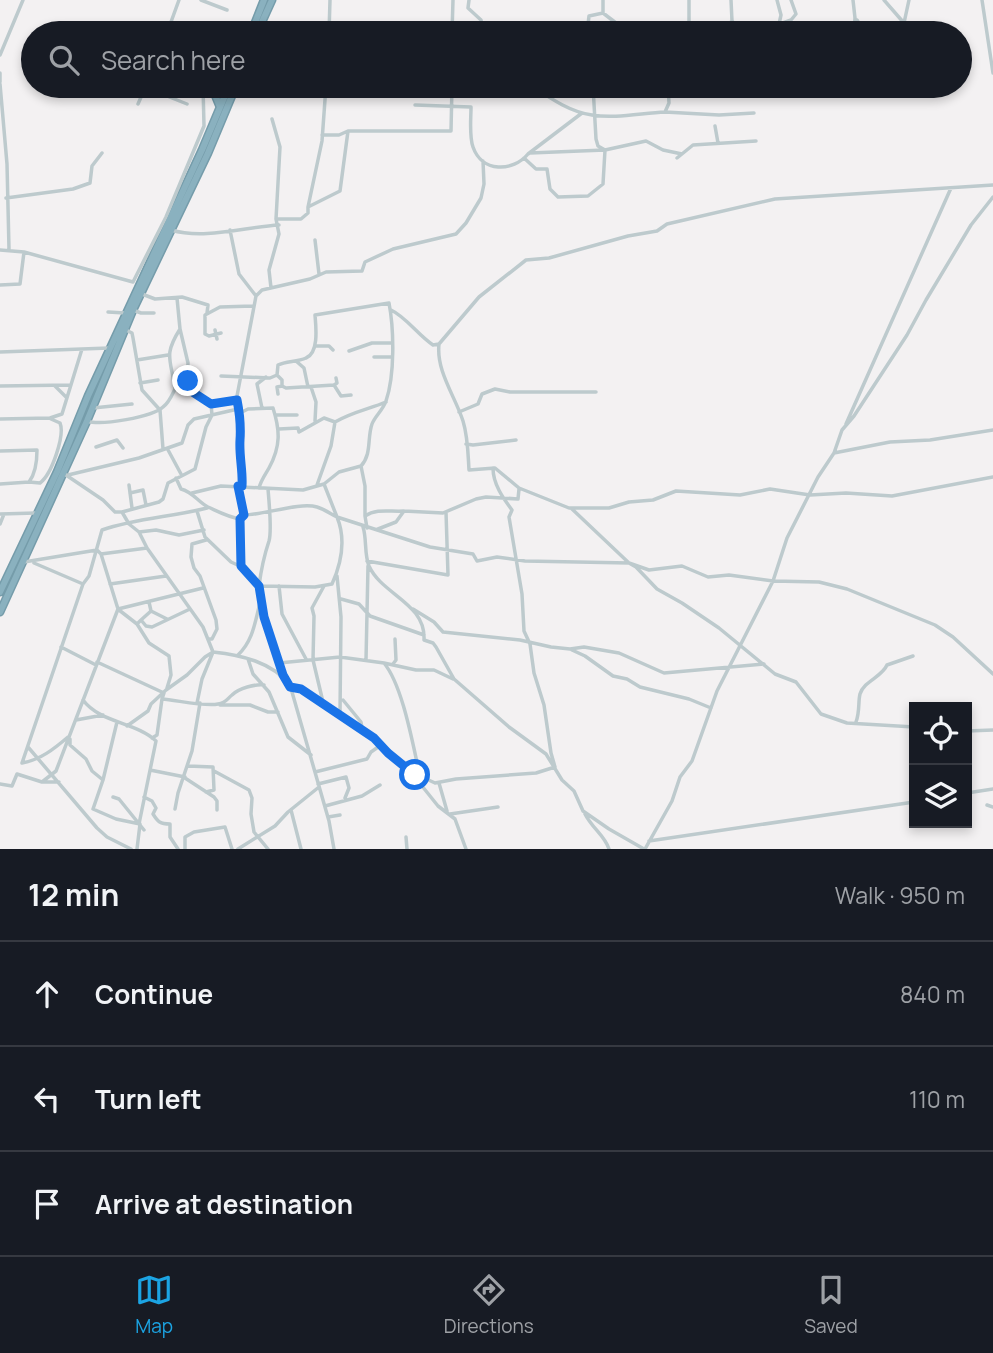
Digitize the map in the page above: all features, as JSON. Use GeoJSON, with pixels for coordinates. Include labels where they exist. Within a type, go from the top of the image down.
{"type":"FeatureCollection","features":[{"type":"Feature","properties":{"kind":"highway"},"geometry":{"type":"LineString","coordinates":[[256,21],[264,0]]}},
{"type":"Feature","properties":{"kind":"highway"},"geometry":{"type":"LineString","coordinates":[[262,21],[272,0]]}},
{"type":"Feature","properties":{"kind":"highway"},"geometry":{"type":"LineString","coordinates":[[215,98],[220,107]]}},
{"type":"Feature","properties":{"kind":"highway"},"geometry":{"type":"LineString","coordinates":[[0,592],[38,513],[136,283],[225,98]]}},
{"type":"Feature","properties":{"kind":"highway"},"geometry":{"type":"LineString","coordinates":[[1,608],[93,408],[140,294],[208,153],[226,98]]}},
{"type":"Feature","properties":{"kind":"street"},"geometry":{"type":"LineString","coordinates":[[0,55],[23,0]]}},
{"type":"Feature","properties":{"kind":"street"},"geometry":{"type":"LineString","coordinates":[[171,21],[179,0]]}},
{"type":"Feature","properties":{"kind":"street"},"geometry":{"type":"LineString","coordinates":[[201,0],[227,10]]}},
{"type":"Feature","properties":{"kind":"street"},"geometry":{"type":"LineString","coordinates":[[329,21],[330,0]]}},
{"type":"Feature","properties":{"kind":"street"},"geometry":{"type":"LineString","coordinates":[[453,0],[453,21]]}},
{"type":"Feature","properties":{"kind":"street"},"geometry":{"type":"LineString","coordinates":[[468,0],[468,8],[481,21]]}},
{"type":"Feature","properties":{"kind":"street"},"geometry":{"type":"LineString","coordinates":[[603,0],[603,13]]}},
{"type":"Feature","properties":{"kind":"street"},"geometry":{"type":"LineString","coordinates":[[688,0],[689,21]]}},
{"type":"Feature","properties":{"kind":"street"},"geometry":{"type":"LineString","coordinates":[[730,0],[732,21]]}},
{"type":"Feature","properties":{"kind":"street"},"geometry":{"type":"LineString","coordinates":[[777,0],[781,15],[779,21]]}},
{"type":"Feature","properties":{"kind":"street"},"geometry":{"type":"LineString","coordinates":[[788,21],[795,18],[796,14],[791,0]]}},
{"type":"Feature","properties":{"kind":"street"},"geometry":{"type":"LineString","coordinates":[[853,0],[855,21]]}},
{"type":"Feature","properties":{"kind":"street"},"geometry":{"type":"LineString","coordinates":[[884,0],[902,21]]}},
{"type":"Feature","properties":{"kind":"street"},"geometry":{"type":"LineString","coordinates":[[904,21],[909,0]]}},
{"type":"Feature","properties":{"kind":"street"},"geometry":{"type":"LineString","coordinates":[[982,0],[993,73]]}},
{"type":"Feature","properties":{"kind":"street"},"geometry":{"type":"LineString","coordinates":[[588,21],[589,16],[603,13],[613,21]]}},
{"type":"Feature","properties":{"kind":"street"},"geometry":{"type":"LineString","coordinates":[[0,73],[7,164],[9,249]]}},
{"type":"Feature","properties":{"kind":"street"},"geometry":{"type":"LineString","coordinates":[[138,104],[140,98]]}},
{"type":"Feature","properties":{"kind":"street"},"geometry":{"type":"LineString","coordinates":[[173,98],[187,104]]}},
{"type":"Feature","properties":{"kind":"street"},"geometry":{"type":"LineString","coordinates":[[0,250],[24,252],[136,283],[204,126],[208,98]]}},
{"type":"Feature","properties":{"kind":"street"},"geometry":{"type":"LineString","coordinates":[[276,219],[301,219],[308,213],[326,98]]}},
{"type":"Feature","properties":{"kind":"street"},"geometry":{"type":"LineString","coordinates":[[322,135],[339,135],[348,131],[451,131],[452,98]]}},
{"type":"Feature","properties":{"kind":"street"},"geometry":{"type":"LineString","coordinates":[[549,98],[594,116],[665,112],[719,115],[754,113]]}},
{"type":"Feature","properties":{"kind":"street"},"geometry":{"type":"LineString","coordinates":[[593,98],[597,143],[605,150]]}},
{"type":"Feature","properties":{"kind":"street"},"geometry":{"type":"LineString","coordinates":[[665,112],[669,98]]}},
{"type":"Feature","properties":{"kind":"street"},"geometry":{"type":"LineString","coordinates":[[415,105],[471,107],[472,146],[483,161],[498,167],[510,167],[582,113]]}},
{"type":"Feature","properties":{"kind":"street"},"geometry":{"type":"LineString","coordinates":[[271,288],[270,270],[279,234],[276,219],[280,146],[272,119]]}},
{"type":"Feature","properties":{"kind":"street"},"geometry":{"type":"LineString","coordinates":[[715,126],[718,143]]}},
{"type":"Feature","properties":{"kind":"street"},"geometry":{"type":"LineString","coordinates":[[308,207],[340,191],[348,131]]}},
{"type":"Feature","properties":{"kind":"street"},"geometry":{"type":"LineString","coordinates":[[526,156],[605,150],[646,141],[663,150],[682,154]]}},
{"type":"Feature","properties":{"kind":"street"},"geometry":{"type":"LineString","coordinates":[[677,158],[693,145],[756,141]]}},
{"type":"Feature","properties":{"kind":"street"},"geometry":{"type":"LineString","coordinates":[[526,156],[536,169],[547,169],[550,189],[558,197],[587,196],[603,184],[605,150]]}},
{"type":"Feature","properties":{"kind":"street"},"geometry":{"type":"LineString","coordinates":[[6,198],[73,189],[90,183],[92,166],[102,153]]}},
{"type":"Feature","properties":{"kind":"street"},"geometry":{"type":"LineString","coordinates":[[244,515],[240,486],[237,400],[256,296],[262,290],[310,279],[319,274],[362,271],[365,262],[393,249],[456,234],[481,198],[484,184],[483,161]]}},
{"type":"Feature","properties":{"kind":"street"},"geometry":{"type":"LineString","coordinates":[[993,186],[775,199],[667,224],[657,232],[628,236],[549,258],[526,260],[480,297],[439,344],[438,353],[465,429],[469,470],[493,468],[507,476],[519,488],[572,508],[609,508],[629,502],[653,500],[676,491],[740,495],[770,488],[810,495],[898,495],[993,477]]}},
{"type":"Feature","properties":{"kind":"street"},"geometry":{"type":"LineString","coordinates":[[584,812],[609,830],[644,849],[649,841],[672,801],[680,777],[692,761],[727,668],[773,581],[787,538],[818,477],[834,453],[952,187]]}},
{"type":"Feature","properties":{"kind":"street"},"geometry":{"type":"LineString","coordinates":[[844,429],[904,341],[971,225],[993,197]]}},
{"type":"Feature","properties":{"kind":"street"},"geometry":{"type":"LineString","coordinates":[[171,230],[181,233],[279,225]]}},
{"type":"Feature","properties":{"kind":"street"},"geometry":{"type":"LineString","coordinates":[[230,230],[239,274],[256,296]]}},
{"type":"Feature","properties":{"kind":"street"},"geometry":{"type":"LineString","coordinates":[[316,240],[319,274]]}},
{"type":"Feature","properties":{"kind":"street"},"geometry":{"type":"LineString","coordinates":[[0,285],[20,284],[24,252]]}},
{"type":"Feature","properties":{"kind":"street"},"geometry":{"type":"LineString","coordinates":[[140,294],[155,299],[188,298],[206,304],[207,313]]}},
{"type":"Feature","properties":{"kind":"street"},"geometry":{"type":"LineString","coordinates":[[177,298],[191,391],[211,404],[237,400]]}},
{"type":"Feature","properties":{"kind":"street"},"geometry":{"type":"LineString","coordinates":[[282,386],[278,365],[311,355],[315,346],[314,315],[389,303],[394,338],[392,369],[386,401],[381,414],[373,421],[367,455],[361,466],[365,486],[368,563],[366,660]]}},
{"type":"Feature","properties":{"kind":"street"},"geometry":{"type":"LineString","coordinates":[[217,334],[205,334],[204,318],[207,313],[220,307],[253,306]]}},
{"type":"Feature","properties":{"kind":"street"},"geometry":{"type":"LineString","coordinates":[[133,310],[154,313]]}},
{"type":"Feature","properties":{"kind":"street"},"geometry":{"type":"LineString","coordinates":[[391,310],[422,338],[433,345],[439,344]]}},
{"type":"Feature","properties":{"kind":"street"},"geometry":{"type":"LineString","coordinates":[[108,312],[125,313]]}},
{"type":"Feature","properties":{"kind":"street"},"geometry":{"type":"LineString","coordinates":[[87,421],[95,424],[160,410],[175,389],[168,355],[173,339],[180,329]]}},
{"type":"Feature","properties":{"kind":"street"},"geometry":{"type":"LineString","coordinates":[[124,330],[132,333],[141,383],[145,394],[160,410],[165,449],[181,475]]}},
{"type":"Feature","properties":{"kind":"street"},"geometry":{"type":"LineString","coordinates":[[349,351],[372,343],[392,343]]}},
{"type":"Feature","properties":{"kind":"street"},"geometry":{"type":"LineString","coordinates":[[315,346],[329,346],[333,350]]}},
{"type":"Feature","properties":{"kind":"street"},"geometry":{"type":"LineString","coordinates":[[0,352],[109,348]]}},
{"type":"Feature","properties":{"kind":"street"},"geometry":{"type":"LineString","coordinates":[[0,419],[48,418],[62,414],[82,349]]}},
{"type":"Feature","properties":{"kind":"street"},"geometry":{"type":"LineString","coordinates":[[137,360],[168,355]]}},
{"type":"Feature","properties":{"kind":"street"},"geometry":{"type":"LineString","coordinates":[[374,357],[391,357]]}},
{"type":"Feature","properties":{"kind":"street"},"geometry":{"type":"LineString","coordinates":[[296,360],[304,368],[316,402],[315,421]]}},
{"type":"Feature","properties":{"kind":"street"},"geometry":{"type":"LineString","coordinates":[[221,376],[278,376]]}},
{"type":"Feature","properties":{"kind":"street"},"geometry":{"type":"LineString","coordinates":[[174,379],[187,377]]}},
{"type":"Feature","properties":{"kind":"street"},"geometry":{"type":"LineString","coordinates":[[262,408],[257,384],[266,377]]}},
{"type":"Feature","properties":{"kind":"street"},"geometry":{"type":"LineString","coordinates":[[334,385],[337,383],[336,378]]}},
{"type":"Feature","properties":{"kind":"street"},"geometry":{"type":"LineString","coordinates":[[141,383],[158,380]]}},
{"type":"Feature","properties":{"kind":"street"},"geometry":{"type":"LineString","coordinates":[[0,386],[70,385]]}},
{"type":"Feature","properties":{"kind":"street"},"geometry":{"type":"LineString","coordinates":[[282,386],[334,385]]}},
{"type":"Feature","properties":{"kind":"street"},"geometry":{"type":"LineString","coordinates":[[334,385],[341,397],[351,395]]}},
{"type":"Feature","properties":{"kind":"street"},"geometry":{"type":"LineString","coordinates":[[55,386],[66,398]]}},
{"type":"Feature","properties":{"kind":"street"},"geometry":{"type":"LineString","coordinates":[[278,394],[278,387],[282,386]]}},
{"type":"Feature","properties":{"kind":"street"},"geometry":{"type":"LineString","coordinates":[[459,412],[478,404],[482,394],[495,389],[534,393],[596,392]]}},
{"type":"Feature","properties":{"kind":"street"},"geometry":{"type":"LineString","coordinates":[[335,422],[352,412],[375,408],[386,401]]}},
{"type":"Feature","properties":{"kind":"street"},"geometry":{"type":"LineString","coordinates":[[93,408],[132,404]]}},
{"type":"Feature","properties":{"kind":"street"},"geometry":{"type":"LineString","coordinates":[[63,473],[103,500],[115,512],[156,503],[163,499],[168,483],[197,466],[196,459],[212,415],[211,404]]}},
{"type":"Feature","properties":{"kind":"street"},"geometry":{"type":"LineString","coordinates":[[63,473],[70,475],[139,458],[182,443],[188,425],[194,419],[272,405],[280,436],[259,488]]}},
{"type":"Feature","properties":{"kind":"street"},"geometry":{"type":"LineString","coordinates":[[275,415],[297,415]]}},
{"type":"Feature","properties":{"kind":"street"},"geometry":{"type":"LineString","coordinates":[[0,484],[40,483],[47,478],[64,432],[60,422],[48,418]]}},
{"type":"Feature","properties":{"kind":"street"},"geometry":{"type":"LineString","coordinates":[[279,429],[298,428],[299,432],[324,418],[335,422]]}},
{"type":"Feature","properties":{"kind":"street"},"geometry":{"type":"LineString","coordinates":[[317,485],[331,446],[335,422]]}},
{"type":"Feature","properties":{"kind":"street"},"geometry":{"type":"LineString","coordinates":[[834,453],[890,442],[930,440],[993,430]]}},
{"type":"Feature","properties":{"kind":"street"},"geometry":{"type":"LineString","coordinates":[[96,447],[117,440],[123,448]]}},
{"type":"Feature","properties":{"kind":"street"},"geometry":{"type":"LineString","coordinates":[[467,444],[472,446],[516,440]]}},
{"type":"Feature","properties":{"kind":"street"},"geometry":{"type":"LineString","coordinates":[[0,451],[37,450],[37,463],[29,482]]}},
{"type":"Feature","properties":{"kind":"street"},"geometry":{"type":"LineString","coordinates":[[192,494],[220,486],[296,491],[324,484],[339,472],[361,466]]}},
{"type":"Feature","properties":{"kind":"street"},"geometry":{"type":"LineString","coordinates":[[493,468],[493,478],[502,492],[502,498],[512,510],[509,517],[522,594],[524,631],[544,705],[555,767]]}},
{"type":"Feature","properties":{"kind":"street"},"geometry":{"type":"LineString","coordinates":[[176,478],[181,489],[209,508],[227,517],[240,519]]}},
{"type":"Feature","properties":{"kind":"street"},"geometry":{"type":"LineString","coordinates":[[197,511],[207,539],[231,562],[242,567],[259,586],[324,586],[332,584],[336,574],[342,540],[337,517],[324,484]]}},
{"type":"Feature","properties":{"kind":"street"},"geometry":{"type":"LineString","coordinates":[[129,485],[132,508]]}},
{"type":"Feature","properties":{"kind":"street"},"geometry":{"type":"LineString","coordinates":[[365,516],[378,510],[446,512],[475,499],[517,499],[519,488]]}},
{"type":"Feature","properties":{"kind":"street"},"geometry":{"type":"LineString","coordinates":[[268,489],[270,539],[264,548],[259,586],[264,617],[311,755],[334,849]]}},
{"type":"Feature","properties":{"kind":"street"},"geometry":{"type":"LineString","coordinates":[[130,493],[143,491],[146,505]]}},
{"type":"Feature","properties":{"kind":"street"},"geometry":{"type":"LineString","coordinates":[[242,567],[240,519],[244,515],[310,506],[365,527],[447,551],[473,554],[477,561],[497,557],[517,561],[629,564],[649,570],[682,566],[708,576],[729,575],[773,581],[819,582],[847,589],[935,625],[953,637],[993,674]]}},
{"type":"Feature","properties":{"kind":"street"},"geometry":{"type":"LineString","coordinates":[[70,737],[38,758],[22,763],[83,584],[99,552],[102,530],[127,521],[148,520],[209,508]]}},
{"type":"Feature","properties":{"kind":"street"},"geometry":{"type":"LineString","coordinates":[[572,508],[657,589],[682,603],[740,644],[775,674],[796,682],[821,714],[836,721],[909,727]]}},
{"type":"Feature","properties":{"kind":"street"},"geometry":{"type":"LineString","coordinates":[[376,530],[397,522],[404,511]]}},
{"type":"Feature","properties":{"kind":"street"},"geometry":{"type":"LineString","coordinates":[[122,512],[139,532],[166,576],[182,594],[209,639],[213,652],[202,678],[188,766],[175,809]]}},
{"type":"Feature","properties":{"kind":"street"},"geometry":{"type":"LineString","coordinates":[[368,563],[448,575],[446,512]]}},
{"type":"Feature","properties":{"kind":"street"},"geometry":{"type":"LineString","coordinates":[[0,524],[2,514],[38,513]]}},
{"type":"Feature","properties":{"kind":"street"},"geometry":{"type":"LineString","coordinates":[[139,532],[156,530],[179,535],[204,530]]}},
{"type":"Feature","properties":{"kind":"street"},"geometry":{"type":"LineString","coordinates":[[207,539],[192,544],[191,554],[218,629],[212,639],[209,639]]}},
{"type":"Feature","properties":{"kind":"street"},"geometry":{"type":"LineString","coordinates":[[23,562],[147,548]]}},
{"type":"Feature","properties":{"kind":"street"},"geometry":{"type":"LineString","coordinates":[[42,782],[56,771],[118,609],[99,552]]}},
{"type":"Feature","properties":{"kind":"street"},"geometry":{"type":"LineString","coordinates":[[31,562],[83,584]]}},
{"type":"Feature","properties":{"kind":"street"},"geometry":{"type":"LineString","coordinates":[[368,563],[384,586],[434,622],[443,632],[570,649],[613,676],[711,708]]}},
{"type":"Feature","properties":{"kind":"street"},"geometry":{"type":"LineString","coordinates":[[336,574],[340,598],[340,714]]}},
{"type":"Feature","properties":{"kind":"street"},"geometry":{"type":"LineString","coordinates":[[110,584],[166,576]]}},
{"type":"Feature","properties":{"kind":"street"},"geometry":{"type":"LineString","coordinates":[[279,586],[282,614],[306,659]]}},
{"type":"Feature","properties":{"kind":"street"},"geometry":{"type":"LineString","coordinates":[[323,703],[313,660],[312,608],[324,586]]}},
{"type":"Feature","properties":{"kind":"street"},"geometry":{"type":"LineString","coordinates":[[118,609],[203,588]]}},
{"type":"Feature","properties":{"kind":"street"},"geometry":{"type":"LineString","coordinates":[[238,655],[246,648],[262,596]]}},
{"type":"Feature","properties":{"kind":"street"},"geometry":{"type":"LineString","coordinates":[[340,598],[345,602],[359,604],[370,616],[424,635]]}},
{"type":"Feature","properties":{"kind":"street"},"geometry":{"type":"LineString","coordinates":[[149,602],[151,611]]}},
{"type":"Feature","properties":{"kind":"street"},"geometry":{"type":"LineString","coordinates":[[411,607],[422,624],[424,640],[433,643],[454,679]]}},
{"type":"Feature","properties":{"kind":"street"},"geometry":{"type":"LineString","coordinates":[[118,609],[152,627],[190,609]]}},
{"type":"Feature","properties":{"kind":"street"},"geometry":{"type":"LineString","coordinates":[[139,622],[151,611]]}},
{"type":"Feature","properties":{"kind":"street"},"geometry":{"type":"LineString","coordinates":[[151,611],[167,619]]}},
{"type":"Feature","properties":{"kind":"street"},"geometry":{"type":"LineString","coordinates":[[139,622],[146,640],[156,650],[169,656],[172,675],[162,699],[157,735],[152,738]]}},
{"type":"Feature","properties":{"kind":"street"},"geometry":{"type":"LineString","coordinates":[[393,664],[396,660],[396,639]]}},
{"type":"Feature","properties":{"kind":"street"},"geometry":{"type":"LineString","coordinates":[[570,649],[584,647],[619,653],[664,673],[690,669],[710,671],[764,664]]}},
{"type":"Feature","properties":{"kind":"street"},"geometry":{"type":"LineString","coordinates":[[61,648],[165,691]]}},
{"type":"Feature","properties":{"kind":"street"},"geometry":{"type":"LineString","coordinates":[[127,726],[148,711],[151,704],[165,691],[213,652],[238,655],[271,669],[287,681]]}},
{"type":"Feature","properties":{"kind":"street"},"geometry":{"type":"LineString","coordinates":[[856,722],[860,711],[860,694],[867,685],[884,671],[887,665],[913,656]]}},
{"type":"Feature","properties":{"kind":"street"},"geometry":{"type":"LineString","coordinates":[[279,663],[340,657],[416,670],[434,670],[454,679],[509,727],[546,754],[562,780],[574,791],[592,827],[604,838],[609,849]]}},
{"type":"Feature","properties":{"kind":"street"},"geometry":{"type":"LineString","coordinates":[[248,659],[253,674],[264,685],[279,712],[288,737],[311,755]]}},
{"type":"Feature","properties":{"kind":"street"},"geometry":{"type":"LineString","coordinates":[[384,663],[403,705],[423,788]]}},
{"type":"Feature","properties":{"kind":"street"},"geometry":{"type":"LineString","coordinates":[[218,705],[234,693],[264,685]]}},
{"type":"Feature","properties":{"kind":"street"},"geometry":{"type":"LineString","coordinates":[[290,687],[301,689],[362,729],[410,771],[438,806],[449,813],[498,807]]}},
{"type":"Feature","properties":{"kind":"street"},"geometry":{"type":"LineString","coordinates":[[342,698],[361,722],[362,729]]}},
{"type":"Feature","properties":{"kind":"street"},"geometry":{"type":"LineString","coordinates":[[162,699],[218,705],[250,705],[268,712],[279,712]]}},
{"type":"Feature","properties":{"kind":"street"},"geometry":{"type":"LineString","coordinates":[[83,700],[90,708],[145,733],[156,741],[139,824],[137,849]]}},
{"type":"Feature","properties":{"kind":"street"},"geometry":{"type":"LineString","coordinates":[[76,720],[103,715]]}},
{"type":"Feature","properties":{"kind":"street"},"geometry":{"type":"LineString","coordinates":[[117,722],[93,809],[116,819],[139,824]]}},
{"type":"Feature","properties":{"kind":"street"},"geometry":{"type":"LineString","coordinates":[[972,731],[993,730]]}},
{"type":"Feature","properties":{"kind":"street"},"geometry":{"type":"LineString","coordinates":[[70,737],[70,745],[103,780]]}},
{"type":"Feature","properties":{"kind":"street"},"geometry":{"type":"LineString","coordinates":[[315,772],[367,759],[371,752],[381,745]]}},
{"type":"Feature","properties":{"kind":"street"},"geometry":{"type":"LineString","coordinates":[[28,747],[97,828],[131,849]]}},
{"type":"Feature","properties":{"kind":"street"},"geometry":{"type":"LineString","coordinates":[[188,766],[213,767],[214,771],[249,790],[252,798],[253,827],[268,849]]}},
{"type":"Feature","properties":{"kind":"street"},"geometry":{"type":"LineString","coordinates":[[420,775],[439,783],[462,778],[536,773],[555,767]]}},
{"type":"Feature","properties":{"kind":"street"},"geometry":{"type":"LineString","coordinates":[[150,770],[185,777],[217,801]]}},
{"type":"Feature","properties":{"kind":"street"},"geometry":{"type":"LineString","coordinates":[[214,771],[217,810]]}},
{"type":"Feature","properties":{"kind":"street"},"geometry":{"type":"LineString","coordinates":[[0,784],[12,786],[17,774],[42,782],[59,782]]}},
{"type":"Feature","properties":{"kind":"street"},"geometry":{"type":"LineString","coordinates":[[238,849],[275,827],[318,785],[346,777],[349,788],[344,800]]}},
{"type":"Feature","properties":{"kind":"street"},"geometry":{"type":"LineString","coordinates":[[439,783],[449,813],[457,825],[466,849]]}},
{"type":"Feature","properties":{"kind":"street"},"geometry":{"type":"LineString","coordinates":[[325,806],[362,796],[380,785]]}},
{"type":"Feature","properties":{"kind":"street"},"geometry":{"type":"LineString","coordinates":[[972,792],[993,789]]}},
{"type":"Feature","properties":{"kind":"street"},"geometry":{"type":"LineString","coordinates":[[206,792],[215,790]]}},
{"type":"Feature","properties":{"kind":"street"},"geometry":{"type":"LineString","coordinates":[[113,797],[119,799],[144,830]]}},
{"type":"Feature","properties":{"kind":"street"},"geometry":{"type":"LineString","coordinates":[[144,797],[156,808],[153,814],[157,820],[162,824],[170,824],[170,837],[178,849]]}},
{"type":"Feature","properties":{"kind":"street"},"geometry":{"type":"LineString","coordinates":[[649,841],[909,803]]}},
{"type":"Feature","properties":{"kind":"street"},"geometry":{"type":"LineString","coordinates":[[987,805],[993,807]]}},
{"type":"Feature","properties":{"kind":"street"},"geometry":{"type":"LineString","coordinates":[[291,810],[301,849]]}},
{"type":"Feature","properties":{"kind":"street"},"geometry":{"type":"LineString","coordinates":[[328,817],[340,815]]}},
{"type":"Feature","properties":{"kind":"street"},"geometry":{"type":"LineString","coordinates":[[185,849],[185,837],[194,832],[225,827],[232,849]]}},
{"type":"Feature","properties":{"kind":"street"},"geometry":{"type":"LineString","coordinates":[[406,837],[408,848]]}},
{"type":"Feature","properties":{"kind":"route"},"geometry":{"type":"LineString","coordinates":[[188,381],[191,391],[211,404],[237,400],[242,418],[242,486],[238,486],[244,515],[240,519],[241,566],[259,586],[264,617],[283,675],[290,687],[301,689],[340,714],[374,738],[415,775]]}}]}
